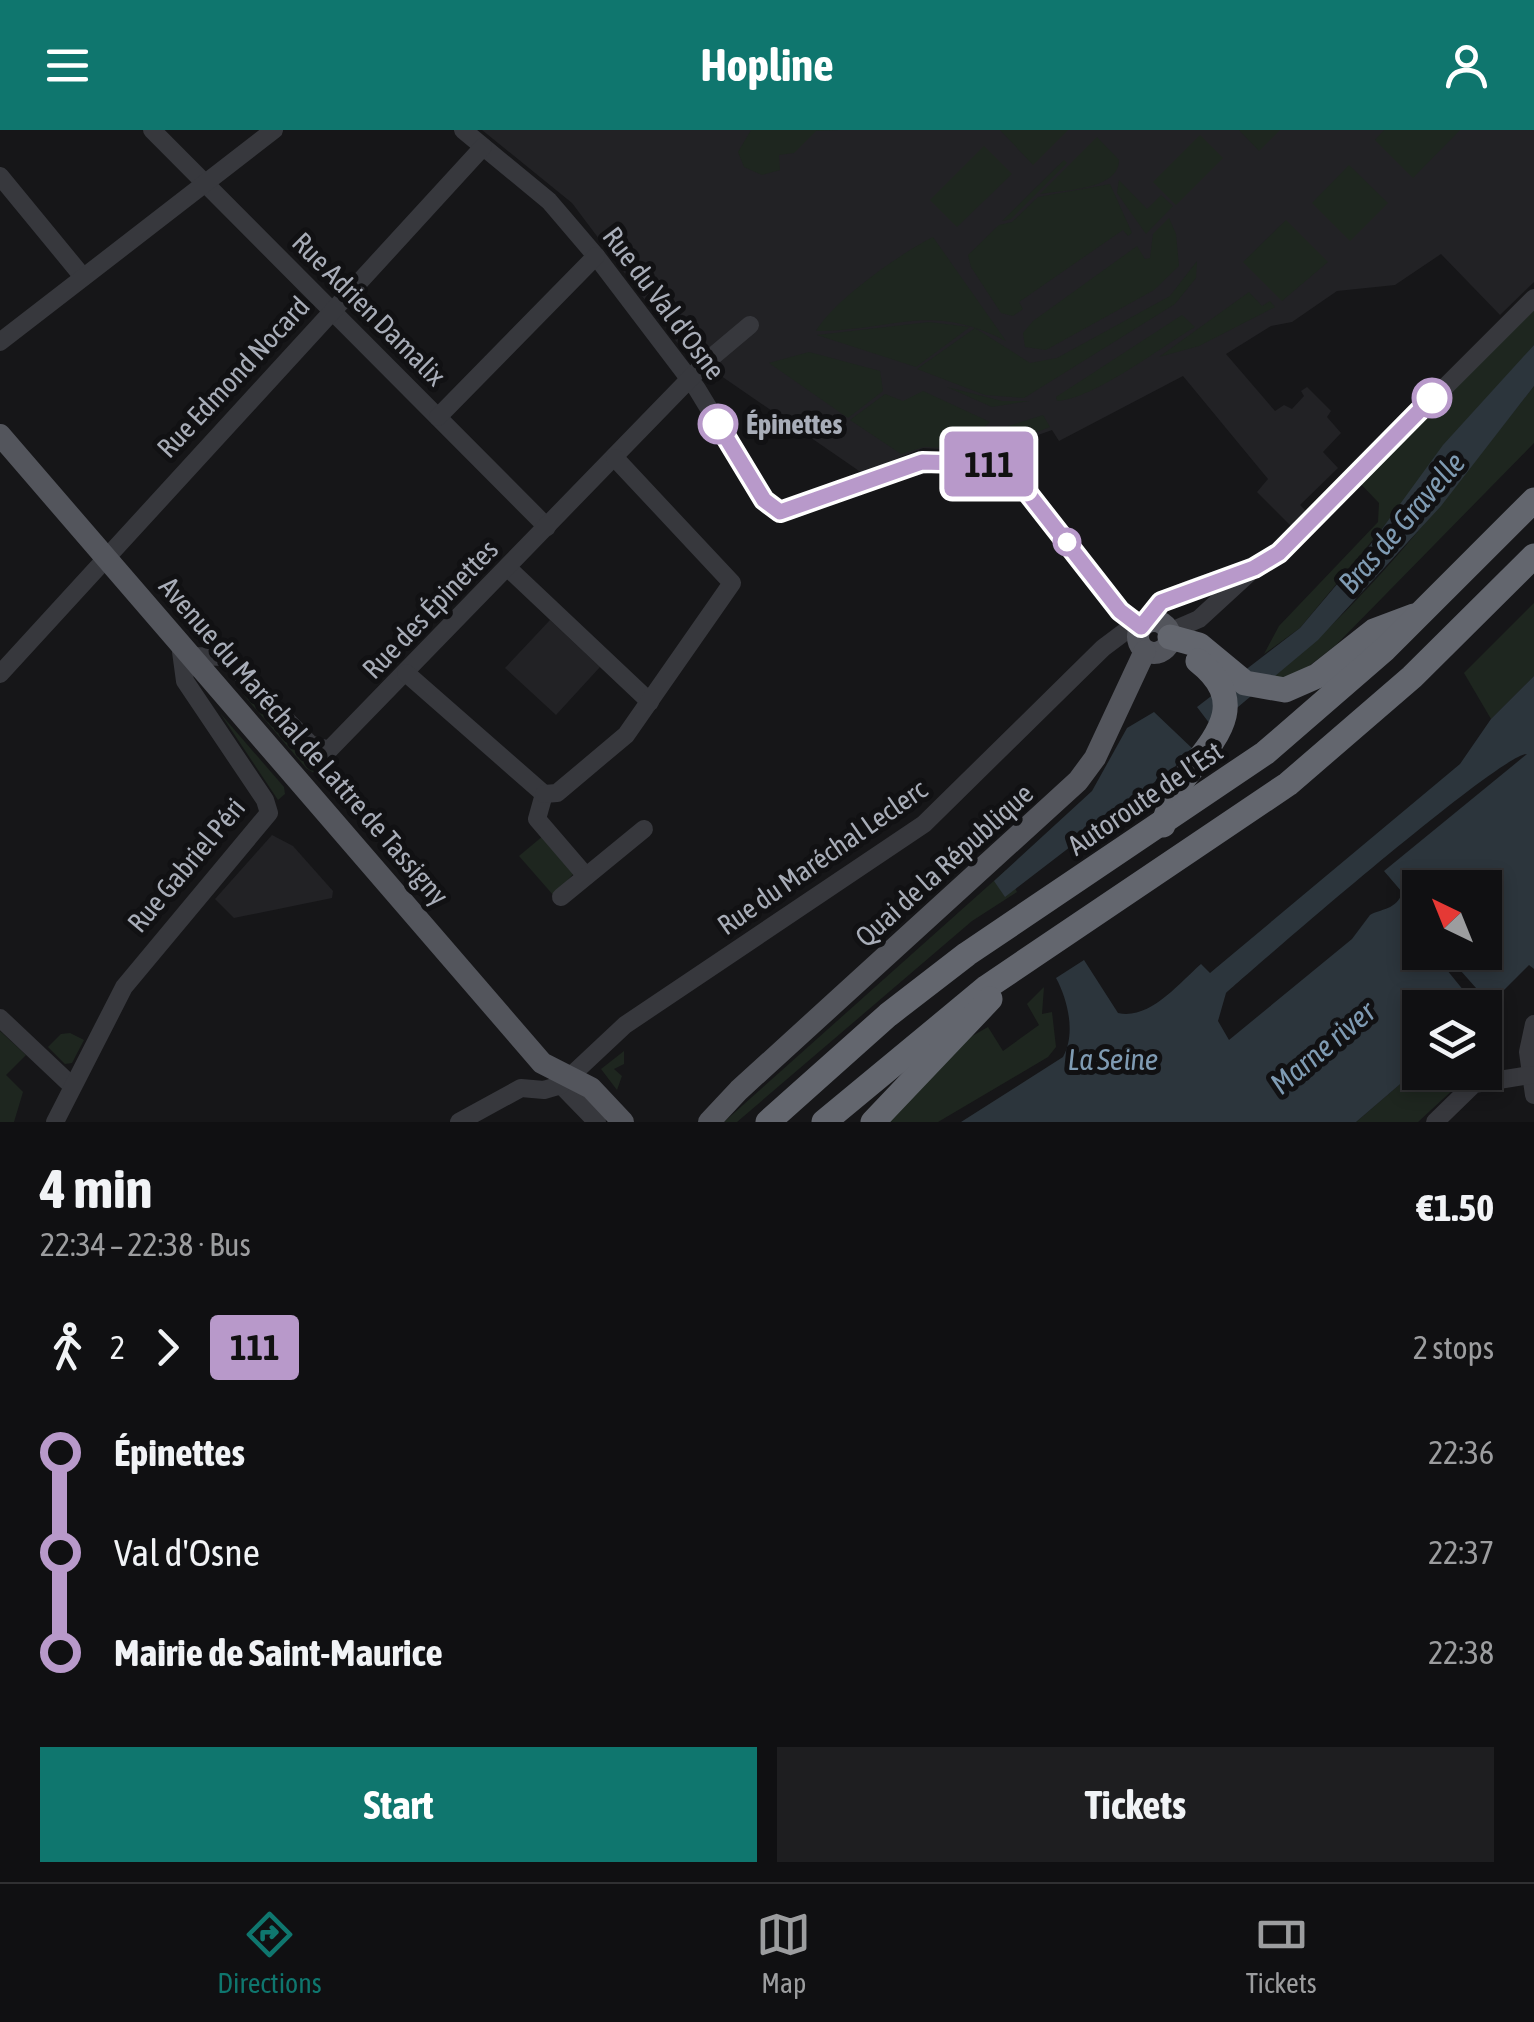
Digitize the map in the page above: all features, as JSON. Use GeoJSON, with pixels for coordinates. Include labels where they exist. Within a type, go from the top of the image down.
{"type":"FeatureCollection","features":[{"type":"Feature","properties":{"kind":"highway","name":"Autoroute de l’Est"},"geometry":{"type":"LineString","coordinates":[[768,1122],[888,1015],[1017,919],[1264,754],[1424,612],[1534,500]]}},
{"type":"Feature","properties":{"kind":"highway"},"geometry":{"type":"LineString","coordinates":[[824,1122],[918,1040],[1031,955],[1228,827],[1330,749],[1412,677],[1534,556]]}},
{"type":"Feature","properties":{"kind":"highway"},"geometry":{"type":"LineString","coordinates":[[1153,635],[1199,645],[1245,683],[1285,690],[1317,676],[1374,631],[1424,612]]}},
{"type":"Feature","properties":{"kind":"highway"},"geometry":{"type":"LineString","coordinates":[[1153,635],[1206,668],[1220,686],[1224,720],[1213,745],[1179,784],[1163,825]]}},
{"type":"Feature","properties":{"kind":"highway"},"geometry":{"type":"LineString","coordinates":[[873,1122],[1031,955]]}},
{"type":"Feature","properties":{"kind":"main road","name":"Avenue du Maréchal de Lattre de Tassigny"},"geometry":{"type":"LineString","coordinates":[[0,435],[542,1063],[565,1081],[591,1088],[623,1122]]}},
{"type":"Feature","properties":{"kind":"main road","name":"Quai de la République"},"geometry":{"type":"LineString","coordinates":[[709,1122],[738,1090],[1078,781],[1095,758],[1153,635]]}},
{"type":"Feature","properties":{"kind":"main road","name":"Quai de la République"},"geometry":{"type":"LineString","coordinates":[[690,1122],[738,1090]]}},
{"type":"Feature","properties":{"kind":"street","name":"Rue Adrien Damalix"},"geometry":{"type":"LineString","coordinates":[[152,130],[547,527]]}},
{"type":"Feature","properties":{"kind":"street"},"geometry":{"type":"LineString","coordinates":[[0,342],[274,130]]}},
{"type":"Feature","properties":{"kind":"street","name":"Rue du Val d'Osne"},"geometry":{"type":"LineString","coordinates":[[463,130],[549,201],[596,256],[690,379],[760,495],[774,510],[788,511],[922,462],[997,464],[1013,474],[1120,611],[1153,635]]}},
{"type":"Feature","properties":{"kind":"street","name":"Rue Edmond Nocard"},"geometry":{"type":"LineString","coordinates":[[0,674],[104,556],[483,147]]}},
{"type":"Feature","properties":{"kind":"street"},"geometry":{"type":"LineString","coordinates":[[0,176],[83,277]]}},
{"type":"Feature","properties":{"kind":"street"},"geometry":{"type":"LineString","coordinates":[[438,418],[596,256]]}},
{"type":"Feature","properties":{"kind":"street","name":"Rue du Maréchal Leclerc"},"geometry":{"type":"LineString","coordinates":[[565,1081],[625,1025],[924,824],[1123,632],[1153,635],[1198,619],[1254,568],[1288,545],[1534,298]]}},
{"type":"Feature","properties":{"kind":"street","name":"Rue des Épinettes"},"geometry":{"type":"LineString","coordinates":[[186,650],[225,656],[320,750],[329,750],[690,379],[750,325]]}},
{"type":"Feature","properties":{"kind":"street"},"geometry":{"type":"LineString","coordinates":[[406,673],[544,794],[557,792],[626,735],[732,583],[615,458]]}},
{"type":"Feature","properties":{"kind":"street"},"geometry":{"type":"LineString","coordinates":[[508,568],[650,702]]}},
{"type":"Feature","properties":{"kind":"street","name":"Rue du Maréchal Leclerc"},"geometry":{"type":"LineString","coordinates":[[1153,635],[1161,602],[1254,568]]}},
{"type":"Feature","properties":{"kind":"street","name":"Rue Gabriel Péri"},"geometry":{"type":"LineString","coordinates":[[55,1122],[71,1085],[143,959],[268,813],[265,800],[185,681],[186,650]]}},
{"type":"Feature","properties":{"kind":"street"},"geometry":{"type":"LineString","coordinates":[[544,794],[538,819],[586,876]]}},
{"type":"Feature","properties":{"kind":"street"},"geometry":{"type":"LineString","coordinates":[[561,896],[644,829]]}},
{"type":"Feature","properties":{"kind":"street"},"geometry":{"type":"LineString","coordinates":[[0,1018],[71,1085]]}},
{"type":"Feature","properties":{"kind":"street"},"geometry":{"type":"LineString","coordinates":[[1532,1032],[1530,1075],[1534,1095]]}},
{"type":"Feature","properties":{"kind":"street"},"geometry":{"type":"LineString","coordinates":[[1435,1122],[1474,1084],[1530,1075]]}},
{"type":"Feature","properties":{"kind":"street"},"geometry":{"type":"LineString","coordinates":[[459,1122],[521,1088],[544,1090],[565,1081],[597,1122]]}},
{"type":"Feature","properties":{"kind":"shaded area"},"geometry":{"type":"Polygon","coordinates":[[[482,130],[1534,130],[1534,282],[1500,315],[1441,254],[1395,285],[1337,291],[1292,322],[1271,326],[1226,354],[1275,411],[1284,405],[1292,409],[1307,387],[1331,411],[1327,417],[1341,433],[1323,452],[1338,468],[1300,505],[1306,511],[1291,526],[1257,492],[1268,479],[1183,376],[1059,441],[1052,430],[991,452],[923,448],[862,473],[682,349],[572,203],[482,130]]]}},
{"type":"Feature","properties":{"kind":"shaded area"},"geometry":{"type":"Polygon","coordinates":[[[751,130],[838,130],[816,131],[794,153],[779,155],[780,170],[762,175],[744,167],[738,152],[751,130]]]}},
{"type":"Feature","properties":{"kind":"shaded area"},"geometry":{"type":"Polygon","coordinates":[[[1000,130],[1068,130],[1033,165],[1000,130]]]}},
{"type":"Feature","properties":{"kind":"shaded area"},"geometry":{"type":"Polygon","coordinates":[[[1239,130],[1280,130],[1259,151],[1239,130]]]}},
{"type":"Feature","properties":{"kind":"shaded area"},"geometry":{"type":"Polygon","coordinates":[[[1384,130],[1460,130],[1413,178],[1375,140],[1384,130]]]}},
{"type":"Feature","properties":{"kind":"shaded area"},"geometry":{"type":"Polygon","coordinates":[[[1200,135],[1223,158],[1176,205],[1153,182],[1200,135]]]}},
{"type":"Feature","properties":{"kind":"shaded area"},"geometry":{"type":"Polygon","coordinates":[[[1097,137],[1119,160],[1110,177],[1088,187],[1040,194],[1097,137]]]}},
{"type":"Feature","properties":{"kind":"shaded area"},"geometry":{"type":"Polygon","coordinates":[[[984,146],[1012,174],[957,227],[930,200],[984,146]]]}},
{"type":"Feature","properties":{"kind":"shaded area"},"geometry":{"type":"Polygon","coordinates":[[[1064,160],[1067,163],[1011,219],[1002,221],[1064,160]]]}},
{"type":"Feature","properties":{"kind":"shaded area"},"geometry":{"type":"Polygon","coordinates":[[[1349,165],[1388,203],[1350,241],[1312,203],[1349,165]]]}},
{"type":"Feature","properties":{"kind":"shaded area"},"geometry":{"type":"Polygon","coordinates":[[[1119,180],[1147,209],[1161,195],[1173,206],[1146,234],[1117,193],[1119,180]]]}},
{"type":"Feature","properties":{"kind":"shaded area"},"geometry":{"type":"Polygon","coordinates":[[[1110,184],[1132,233],[1128,236],[1123,230],[1019,302],[1023,309],[1013,316],[1001,313],[971,267],[968,255],[999,225],[1012,222],[1038,197],[1110,184]]]}},
{"type":"Feature","properties":{"kind":"shaded area"},"geometry":{"type":"Polygon","coordinates":[[[1169,218],[1176,234],[1179,266],[1154,290],[1046,350],[1025,347],[1023,333],[1033,321],[1137,246],[1145,259],[1150,258],[1153,234],[1169,218]]]}},
{"type":"Feature","properties":{"kind":"shaded area"},"geometry":{"type":"Polygon","coordinates":[[[1286,220],[1328,262],[1282,301],[1243,262],[1286,220]]]}},
{"type":"Feature","properties":{"kind":"shaded area"},"geometry":{"type":"Polygon","coordinates":[[[933,237],[1006,341],[979,329],[932,320],[816,331],[837,305],[869,278],[933,237]]]}},
{"type":"Feature","properties":{"kind":"shaded area"},"geometry":{"type":"Polygon","coordinates":[[[1197,261],[1196,278],[1175,304],[1024,398],[985,395],[917,369],[975,328],[1030,363],[1057,358],[1170,296],[1197,261]]]}},
{"type":"Feature","properties":{"kind":"shaded area"},"geometry":{"type":"Polygon","coordinates":[[[1249,292],[1262,306],[1270,301],[1275,307],[1199,346],[1159,357],[1249,292]]]}},
{"type":"Feature","properties":{"kind":"shaded area"},"geometry":{"type":"Polygon","coordinates":[[[1534,303],[1534,345],[1300,628],[1264,654],[1279,626],[1378,522],[1379,503],[1354,477],[1534,303]]]}},
{"type":"Feature","properties":{"kind":"shaded area"},"geometry":{"type":"Polygon","coordinates":[[[1182,315],[1195,327],[1108,382],[1057,401],[1056,397],[1182,315]]]}},
{"type":"Feature","properties":{"kind":"shaded area"},"geometry":{"type":"Polygon","coordinates":[[[929,322],[970,327],[916,367],[817,335],[929,322]]]}},
{"type":"Feature","properties":{"kind":"shaded area"},"geometry":{"type":"Polygon","coordinates":[[[809,352],[880,371],[883,391],[848,418],[769,363],[809,352]]]}},
{"type":"Feature","properties":{"kind":"shaded area"},"geometry":{"type":"Polygon","coordinates":[[[1534,386],[1534,443],[1336,645],[1304,670],[1275,681],[1273,677],[1379,576],[1534,386]]]}},
{"type":"Feature","properties":{"kind":"shaded area"},"geometry":{"type":"Polygon","coordinates":[[[947,387],[1002,401],[1029,401],[992,407],[947,387]]]}},
{"type":"Feature","properties":{"kind":"shaded area"},"geometry":{"type":"Polygon","coordinates":[[[923,391],[990,422],[972,438],[1043,415],[1050,427],[991,450],[924,447],[901,454],[850,420],[885,394],[903,401],[923,391]]]}},
{"type":"Feature","properties":{"kind":"shaded area"},"geometry":{"type":"Polygon","coordinates":[[[1534,603],[1534,676],[1491,719],[1464,673],[1534,603]]]}},
{"type":"Feature","properties":{"kind":"shaded area"},"geometry":{"type":"Polygon","coordinates":[[[550,620],[600,667],[556,715],[505,668],[550,620]]]}},
{"type":"Feature","properties":{"kind":"shaded area"},"geometry":{"type":"Polygon","coordinates":[[[242,693],[321,769],[317,775],[306,768],[242,693]]]}},
{"type":"Feature","properties":{"kind":"shaded area"},"geometry":{"type":"Polygon","coordinates":[[[220,713],[284,787],[285,794],[278,800],[220,713]]]}},
{"type":"Feature","properties":{"kind":"shaded area"},"geometry":{"type":"Polygon","coordinates":[[[272,835],[293,846],[333,891],[332,898],[234,918],[215,899],[272,835]]]}},
{"type":"Feature","properties":{"kind":"shaded area"},"geometry":{"type":"Polygon","coordinates":[[[543,836],[574,873],[554,896],[519,856],[543,836]]]}},
{"type":"Feature","properties":{"kind":"shaded area"},"geometry":{"type":"Polygon","coordinates":[[[1006,870],[1017,892],[972,921],[737,1122],[724,1122],[1006,870]]]}},
{"type":"Feature","properties":{"kind":"shaded area"},"geometry":{"type":"Polygon","coordinates":[[[1044,987],[1042,1014],[1052,1012],[1056,1047],[1048,1057],[938,1122],[885,1122],[958,1044],[988,1027],[1003,1051],[1039,1025],[1027,1004],[1044,987]]]}},
{"type":"Feature","properties":{"kind":"shaded area"},"geometry":{"type":"Polygon","coordinates":[[[0,1031],[26,1055],[6,1075],[23,1092],[14,1122],[0,1122],[0,1031]]]}},
{"type":"Feature","properties":{"kind":"shaded area"},"geometry":{"type":"Polygon","coordinates":[[[70,1033],[84,1040],[72,1063],[65,1064],[48,1047],[61,1034],[70,1033]]]}},
{"type":"Feature","properties":{"kind":"shaded area"},"geometry":{"type":"Polygon","coordinates":[[[624,1051],[624,1064],[614,1069],[622,1076],[617,1090],[601,1069],[624,1051]]]}},
{"type":"Feature","properties":{"kind":"shaded area"},"geometry":{"type":"Polygon","coordinates":[[[1402,1082],[1402,1090],[1453,1090],[1418,1122],[1356,1122],[1402,1082]]]}},
{"type":"Feature","properties":{"kind":"water","name":"Bras de Gravelle"},"geometry":{"type":"Polygon","coordinates":[[[1534,345],[1534,386],[1441,506],[1318,640],[1213,728],[1197,707],[1300,628],[1371,544],[1443,445],[1534,345]]]}},
{"type":"Feature","properties":{"kind":"water"},"geometry":{"type":"Polygon","coordinates":[[[1534,676],[1534,969],[1529,965],[1502,992],[1402,990],[1402,1082],[1356,1122],[961,1122],[1063,1057],[1069,1038],[1069,1017],[1056,978],[1084,960],[1118,1013],[1130,1014],[1152,1006],[1201,964],[1210,973],[1460,764],[1491,719],[1534,676]],[[1527,754],[1508,763],[1429,821],[1226,993],[1218,1021],[1229,1040],[1352,939],[1370,915],[1397,902],[1402,892],[1384,871],[1527,754]]]}},
{"type":"Feature","properties":{"kind":"water"},"geometry":{"type":"Polygon","coordinates":[[[1154,712],[1195,751],[1005,897],[994,881],[1092,791],[1127,728],[1154,712]]]}},
{"type":"Feature","properties":{"kind":"pier"},"geometry":{"type":"Polygon","coordinates":[[[1447,970],[1460,970],[1478,990],[1463,990],[1447,970]]]}},
{"type":"Feature","properties":{"kind":"bus line","name":"111"},"geometry":{"type":"LineString","coordinates":[[718,424],[768,506],[780,512],[922,462],[997,464],[1013,474],[1120,611],[1141,627],[1161,602],[1254,568],[1279,553],[1432,398]]}},
{"type":"Feature","properties":{"kind":"place","name":"Épinettes"},"geometry":{"type":"Point","coordinates":[718,424]}},
{"type":"Feature","properties":{"kind":"water label","name":"Marne river"},"geometry":{"type":"Point","coordinates":[1323,1048]}},
{"type":"Feature","properties":{"kind":"water label","name":"La Seine"},"geometry":{"type":"Point","coordinates":[1113,1060]}}]}
